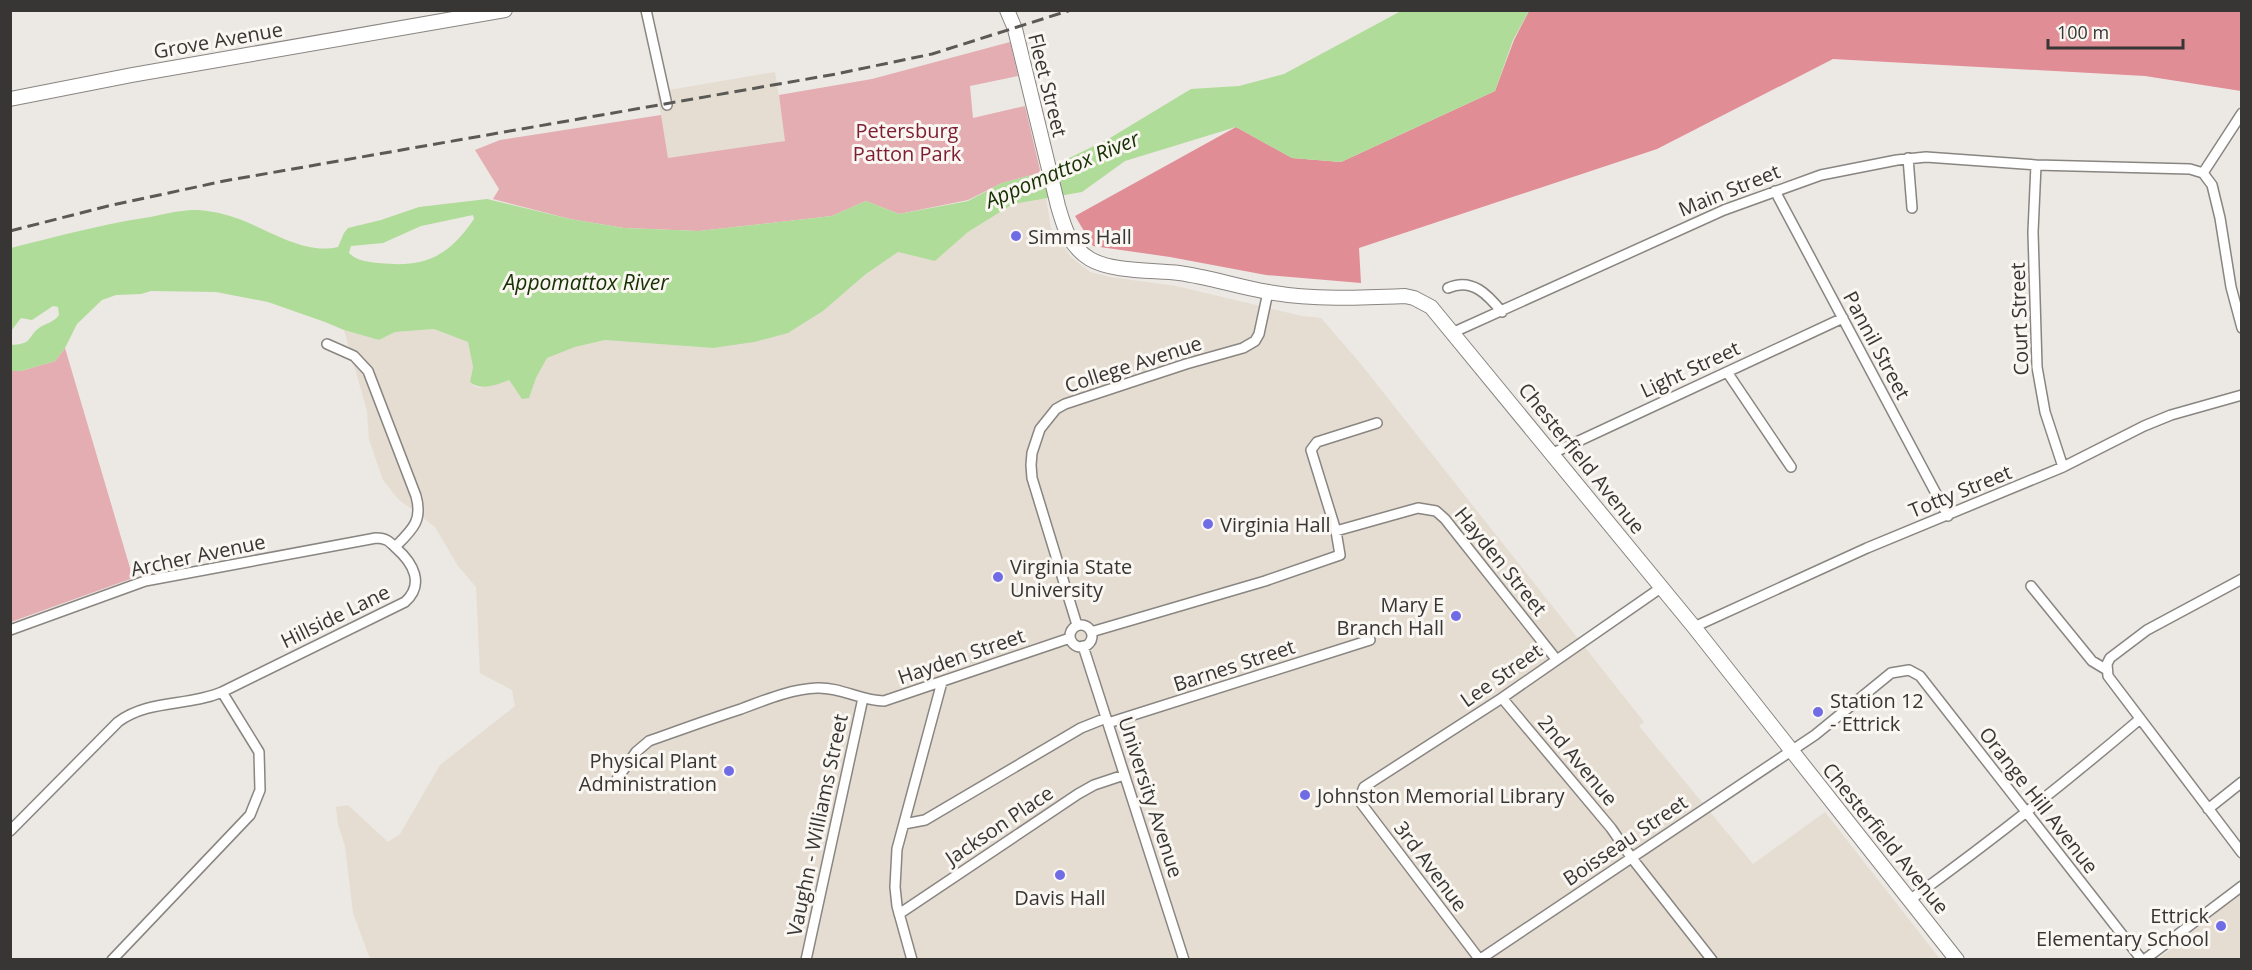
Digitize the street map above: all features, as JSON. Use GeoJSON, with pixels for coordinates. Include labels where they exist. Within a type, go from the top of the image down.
{"type":"FeatureCollection","features":[{"type":"Feature","properties":{"kind":"main road","name":"Grove Avenue"},"geometry":{"type":"LineString","coordinates":[[10,99],[132,75],[505,10]]}},
{"type":"Feature","properties":{"kind":"main road","name":"Fleet Street"},"geometry":{"type":"LineString","coordinates":[[1007,10],[1015,29],[1058,206]]}},
{"type":"Feature","properties":{"kind":"main road","name":"Chesterfield Avenue"},"geometry":{"type":"LineString","coordinates":[[1058,206],[1066,234],[1073,245],[1081,253],[1101,264],[1180,273],[1268,292],[1329,298],[1414,298],[1431,307],[1662,587],[1957,960]]}},
{"type":"Feature","properties":{"kind":"street"},"geometry":{"type":"LineString","coordinates":[[646,10],[666,105]]}},
{"type":"Feature","properties":{"kind":"street"},"geometry":{"type":"LineString","coordinates":[[2241,113],[2203,173],[2212,185],[2241,328]]}},
{"type":"Feature","properties":{"kind":"street"},"geometry":{"type":"LineString","coordinates":[[1908,158],[1912,207]]}},
{"type":"Feature","properties":{"kind":"street","name":"Main Street"},"geometry":{"type":"LineString","coordinates":[[1454,333],[1655,241],[1774,191],[1821,176],[1908,158],[1947,158],[2036,165],[2190,169],[2203,173]]}},
{"type":"Feature","properties":{"kind":"street","name":"Court Street"},"geometry":{"type":"LineString","coordinates":[[2036,165],[2033,232],[2037,367],[2045,412],[2063,467]]}},
{"type":"Feature","properties":{"kind":"street","name":"Pannil Street"},"geometry":{"type":"LineString","coordinates":[[1774,191],[1948,516]]}},
{"type":"Feature","properties":{"kind":"street"},"geometry":{"type":"LineString","coordinates":[[1448,288],[1462,284],[1470,285],[1489,296],[1502,312]]}},
{"type":"Feature","properties":{"kind":"street","name":"College Avenue"},"geometry":{"type":"LineString","coordinates":[[1077,625],[1032,478],[1032,453],[1041,429],[1056,409],[1065,404],[1244,348],[1255,341],[1259,334],[1268,292]]}},
{"type":"Feature","properties":{"kind":"street","name":"Light Street"},"geometry":{"type":"LineString","coordinates":[[1553,453],[1843,318]]}},
{"type":"Feature","properties":{"kind":"street"},"geometry":{"type":"LineString","coordinates":[[327,344],[354,356],[368,370],[416,496],[419,507],[417,520],[414,527],[395,547]]}},
{"type":"Feature","properties":{"kind":"street"},"geometry":{"type":"LineString","coordinates":[[1726,372],[1791,467]]}},
{"type":"Feature","properties":{"kind":"street","name":"Totty Street"},"geometry":{"type":"LineString","coordinates":[[1694,627],[1867,548],[2063,467],[2153,423],[2241,395]]}},
{"type":"Feature","properties":{"kind":"street"},"geometry":{"type":"LineString","coordinates":[[1091,632],[1265,581],[1340,555],[1336,531],[1311,450],[1317,442],[1377,423]]}},
{"type":"Feature","properties":{"kind":"street","name":"Hayden Street"},"geometry":{"type":"LineString","coordinates":[[1336,531],[1418,508],[1436,511],[1445,519],[1556,659]]}},
{"type":"Feature","properties":{"kind":"street","name":"Archer Avenue"},"geometry":{"type":"LineString","coordinates":[[10,630],[154,579],[264,561],[376,538],[389,540],[395,547]]}},
{"type":"Feature","properties":{"kind":"street","name":"Hillside Lane"},"geometry":{"type":"LineString","coordinates":[[222,692],[405,602],[414,592],[416,578],[409,561],[395,547]]}},
{"type":"Feature","properties":{"kind":"street"},"geometry":{"type":"LineString","coordinates":[[2241,579],[2163,619],[2115,653],[2110,658],[2107,670],[2140,719],[2241,853]]}},
{"type":"Feature","properties":{"kind":"street"},"geometry":{"type":"LineString","coordinates":[[2031,586],[2092,661],[2107,670]]}},
{"type":"Feature","properties":{"kind":"street","name":"Lee Street"},"geometry":{"type":"LineString","coordinates":[[1362,791],[1364,787],[1502,698],[1662,587]]}},
{"type":"Feature","properties":{"kind":"street"},"geometry":{"type":"LineString","coordinates":[[1077,625],[1086,626],[1091,632],[1090,642],[1083,646],[1075,645],[1070,638],[1072,629],[1077,625]]}},
{"type":"Feature","properties":{"kind":"street","name":"Hayden Street"},"geometry":{"type":"LineString","coordinates":[[617,779],[636,752],[649,741],[760,702],[804,689],[819,688],[837,689],[874,701],[884,701],[1070,638]]}},
{"type":"Feature","properties":{"kind":"street","name":"Barnes Street"},"geometry":{"type":"LineString","coordinates":[[903,824],[925,820],[1081,728],[1370,640]]}},
{"type":"Feature","properties":{"kind":"street","name":"University Avenue"},"geometry":{"type":"LineString","coordinates":[[1083,646],[1184,960]]}},
{"type":"Feature","properties":{"kind":"street","name":"Boisseau Street"},"geometry":{"type":"LineString","coordinates":[[1480,959],[1815,735],[1891,673],[1903,670]]}},
{"type":"Feature","properties":{"kind":"street","name":"Orange Hill Avenue"},"geometry":{"type":"LineString","coordinates":[[1903,670],[1909,670],[1920,676],[2143,960]]}},
{"type":"Feature","properties":{"kind":"street"},"geometry":{"type":"LineString","coordinates":[[912,960],[899,914],[895,868],[897,849],[942,682]]}},
{"type":"Feature","properties":{"kind":"street"},"geometry":{"type":"LineString","coordinates":[[10,831],[118,722],[127,716],[152,706],[202,699],[222,692],[259,752],[260,790],[250,815],[112,960]]}},
{"type":"Feature","properties":{"kind":"street","name":"Vaughn - Williams Street"},"geometry":{"type":"LineString","coordinates":[[806,960],[863,698]]}},
{"type":"Feature","properties":{"kind":"street","name":"2nd Avenue"},"geometry":{"type":"LineString","coordinates":[[1502,698],[1586,797],[1712,960]]}},
{"type":"Feature","properties":{"kind":"street"},"geometry":{"type":"LineString","coordinates":[[1911,899],[2027,812],[2140,719]]}},
{"type":"Feature","properties":{"kind":"street","name":"Jackson Place"},"geometry":{"type":"LineString","coordinates":[[899,914],[1078,794],[1124,775]]}},
{"type":"Feature","properties":{"kind":"street"},"geometry":{"type":"LineString","coordinates":[[2208,809],[2241,782]]}},
{"type":"Feature","properties":{"kind":"street","name":"3rd Avenue"},"geometry":{"type":"LineString","coordinates":[[1362,791],[1361,803],[1480,959]]}},
{"type":"Feature","properties":{"kind":"street"},"geometry":{"type":"LineString","coordinates":[[2143,960],[2241,886]]}},
{"type":"Feature","properties":{"kind":"shaded area"},"geometry":{"type":"Polygon","coordinates":[[[1529,11],[2241,11],[2241,91],[2145,76],[1833,59],[1657,149],[1359,248],[1361,283],[1266,275],[1170,257],[1093,246],[1075,216],[1236,127],[1292,158],[1341,162],[1495,91],[1514,40],[1529,11]]]}},
{"type":"Feature","properties":{"kind":"shaded area"},"geometry":{"type":"Polygon","coordinates":[[[775,72],[786,141],[668,158],[657,92],[775,72]]]}},
{"type":"Feature","properties":{"kind":"shaded area","name":"Virginia State University"},"geometry":{"type":"Polygon","coordinates":[[[1046,198],[1051,228],[1071,257],[1090,272],[1176,286],[1302,316],[1321,318],[1360,363],[1644,722],[1639,726],[1753,864],[1825,812],[1940,959],[370,959],[353,913],[345,846],[338,825],[336,807],[348,805],[388,842],[400,834],[440,765],[515,706],[512,690],[480,673],[476,587],[458,566],[435,527],[398,499],[383,480],[369,440],[367,411],[344,330],[379,340],[395,332],[434,329],[468,342],[473,367],[470,382],[474,386],[479,388],[509,380],[516,391],[529,398],[536,378],[547,358],[575,347],[605,340],[713,348],[788,333],[823,311],[866,274],[898,252],[935,261],[968,232],[1013,204],[1046,198]]]}},
{"type":"Feature","properties":{"kind":"shaded area","name":"Ettrick Elementary School"},"geometry":{"type":"Polygon","coordinates":[[[2241,893],[2241,959],[2158,959],[2241,893]]]}},
{"type":"Feature","properties":{"kind":"green space","name":"Petersburg Patton Park"},"geometry":{"type":"Polygon","coordinates":[[[1010,42],[1018,76],[970,86],[973,118],[1025,106],[1039,173],[1002,183],[968,200],[899,214],[866,201],[832,216],[699,231],[624,228],[570,219],[493,199],[499,189],[475,150],[500,140],[661,115],[668,158],[785,141],[779,95],[872,79],[1010,42]]]}},
{"type":"Feature","properties":{"kind":"green space"},"geometry":{"type":"Polygon","coordinates":[[[65,348],[133,578],[11,622],[10,371],[21,371],[55,361],[65,348]]]}},
{"type":"Feature","properties":{"kind":"water","name":"Appomattox River"},"geometry":{"type":"Polygon","coordinates":[[[1401,11],[1529,11],[1513,40],[1495,91],[1341,162],[1292,158],[1236,127],[1125,161],[1082,192],[1013,204],[968,232],[935,261],[898,252],[866,274],[823,311],[788,333],[754,342],[713,348],[605,340],[575,347],[547,358],[536,378],[529,398],[522,399],[509,380],[484,387],[474,385],[470,382],[473,367],[468,342],[434,329],[395,332],[379,340],[344,330],[268,302],[216,292],[151,291],[141,294],[116,295],[102,300],[77,324],[65,348],[55,361],[21,371],[11,371],[10,345],[26,342],[39,328],[59,315],[58,307],[53,306],[32,320],[21,318],[11,331],[11,248],[110,224],[185,210],[199,210],[234,217],[300,245],[325,249],[338,247],[348,228],[419,207],[487,199],[570,219],[624,228],[699,231],[832,216],[866,201],[899,214],[968,201],[1002,183],[1039,173],[1110,138],[1191,89],[1239,86],[1284,74],[1401,11]],[[473,215],[421,226],[383,243],[351,246],[349,253],[359,259],[375,263],[410,264],[422,261],[445,251],[455,243],[474,219],[473,215]]]}},
{"type":"Feature","properties":{"kind":"railway"},"geometry":{"type":"LineString","coordinates":[[10,231],[108,206],[224,181],[836,74],[932,54],[1071,10]]}},
{"type":"Feature","properties":{"kind":"place","name":"Simms Hall"},"geometry":{"type":"Point","coordinates":[1016,236]}},
{"type":"Feature","properties":{"kind":"place","name":"Virginia Hall"},"geometry":{"type":"Point","coordinates":[1208,524]}},
{"type":"Feature","properties":{"kind":"place","name":"Virginia State University"},"geometry":{"type":"Point","coordinates":[998,577]}},
{"type":"Feature","properties":{"kind":"place","name":"Mary E Branch Hall"},"geometry":{"type":"Point","coordinates":[1456,616]}},
{"type":"Feature","properties":{"kind":"place","name":"Station 12 - Ettrick"},"geometry":{"type":"Point","coordinates":[1818,712]}},
{"type":"Feature","properties":{"kind":"place","name":"Physical Plant Administration"},"geometry":{"type":"Point","coordinates":[729,771]}},
{"type":"Feature","properties":{"kind":"place","name":"Johnston Memorial Library"},"geometry":{"type":"Point","coordinates":[1305,795]}},
{"type":"Feature","properties":{"kind":"place","name":"Davis Hall"},"geometry":{"type":"Point","coordinates":[1060,875]}},
{"type":"Feature","properties":{"kind":"place","name":"Ettrick Elementary School"},"geometry":{"type":"Point","coordinates":[2221,926]}}]}
